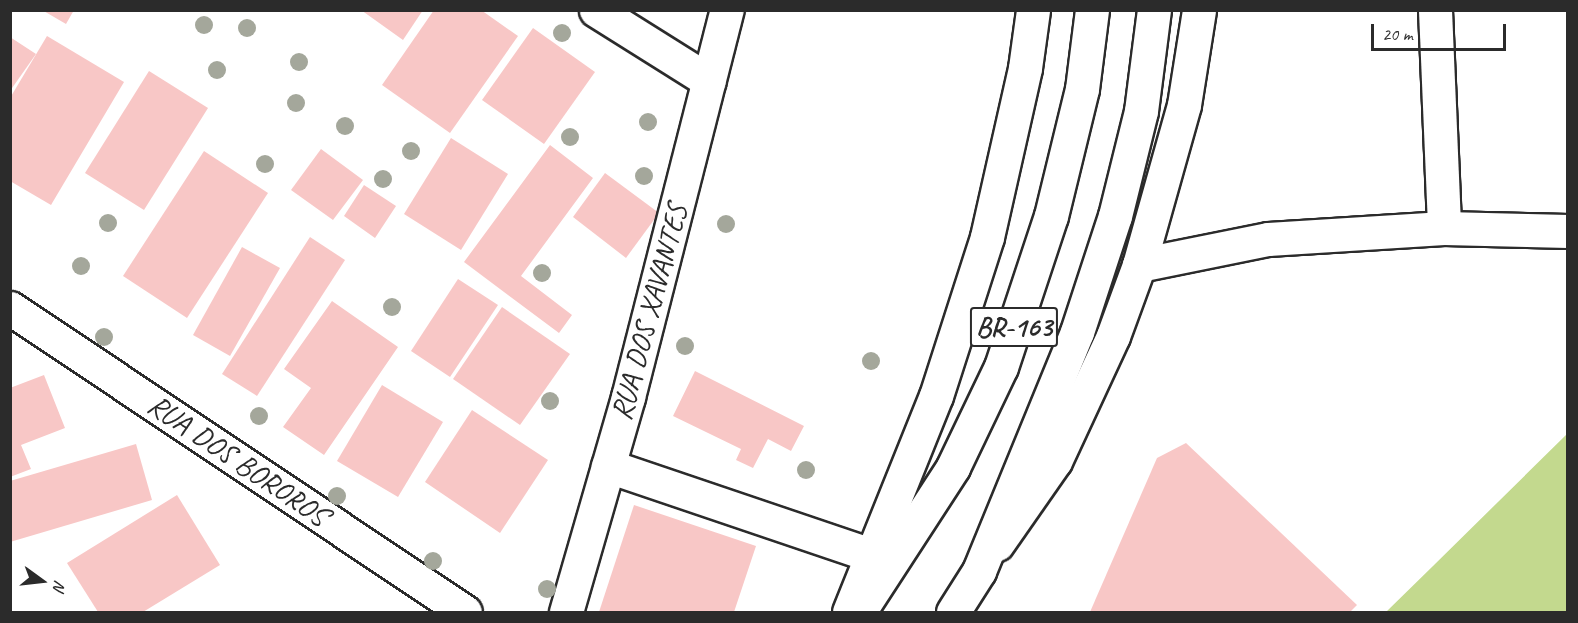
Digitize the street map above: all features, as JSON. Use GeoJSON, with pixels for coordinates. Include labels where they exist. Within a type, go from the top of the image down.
{"type":"FeatureCollection","features":[{"type":"Feature","properties":{"kind":"main road"},"geometry":{"type":"LineString","coordinates":[[596,10],[709,81]]}},
{"type":"Feature","properties":{"kind":"main road","name":"RUA DOS XAVANTES"},"geometry":{"type":"LineString","coordinates":[[566,612],[608,466],[727,10]]}},
{"type":"Feature","properties":{"kind":"main road"},"geometry":{"type":"LineString","coordinates":[[849,612],[936,396],[987,237],[1025,68],[1033,10]]}},
{"type":"Feature","properties":{"kind":"main road","name":"BR-163"},"geometry":{"type":"LineString","coordinates":[[859,612],[953,467],[1001,367],[1051,216],[1082,89],[1092,10]]}},
{"type":"Feature","properties":{"kind":"main road","name":"BR-163"},"geometry":{"type":"LineString","coordinates":[[953,612],[980,571],[1077,332],[1115,216],[1141,111],[1154,10]]}},
{"type":"Feature","properties":{"kind":"main road"},"geometry":{"type":"LineString","coordinates":[[980,571],[1055,460],[1113,336],[1139,265],[1184,105],[1199,10]]}},
{"type":"Feature","properties":{"kind":"main road"},"geometry":{"type":"LineString","coordinates":[[1435,10],[1444,228]]}},
{"type":"Feature","properties":{"kind":"main road"},"geometry":{"type":"LineString","coordinates":[[1139,265],[1268,240],[1444,228],[1568,231]]}},
{"type":"Feature","properties":{"kind":"main road","name":"RUA DOS BOROROS"},"geometry":{"type":"LineString","coordinates":[[10,308],[465,612]]}},
{"type":"Feature","properties":{"kind":"main road"},"geometry":{"type":"LineString","coordinates":[[608,466],[871,555]]}},
{"type":"Feature","properties":{"kind":"green space"},"geometry":{"type":"Polygon","coordinates":[[[1567,434],[1567,612],[1386,612],[1433,566],[1567,434]]]}},
{"type":"Feature","properties":{"kind":"building"},"geometry":{"type":"Polygon","coordinates":[[[42,10],[74,10],[66,24],[42,10]]]}},
{"type":"Feature","properties":{"kind":"building"},"geometry":{"type":"Polygon","coordinates":[[[361,10],[423,10],[403,40],[361,10]]]}},
{"type":"Feature","properties":{"kind":"building"},"geometry":{"type":"Polygon","coordinates":[[[434,10],[481,10],[518,36],[450,133],[382,85],[434,10]]]}},
{"type":"Feature","properties":{"kind":"building"},"geometry":{"type":"Polygon","coordinates":[[[533,28],[595,72],[544,144],[482,100],[533,28]]]}},
{"type":"Feature","properties":{"kind":"building"},"geometry":{"type":"Polygon","coordinates":[[[47,36],[124,82],[51,205],[10,181],[10,98],[47,36]]]}},
{"type":"Feature","properties":{"kind":"building"},"geometry":{"type":"Polygon","coordinates":[[[10,37],[36,54],[10,91],[10,37]]]}},
{"type":"Feature","properties":{"kind":"building"},"geometry":{"type":"Polygon","coordinates":[[[149,71],[208,108],[144,210],[85,173],[149,71]]]}},
{"type":"Feature","properties":{"kind":"building"},"geometry":{"type":"Polygon","coordinates":[[[451,138],[508,174],[461,250],[404,214],[451,138]]]}},
{"type":"Feature","properties":{"kind":"building"},"geometry":{"type":"Polygon","coordinates":[[[550,145],[593,178],[521,276],[572,315],[559,333],[464,262],[550,145]]]}},
{"type":"Feature","properties":{"kind":"building"},"geometry":{"type":"Polygon","coordinates":[[[321,149],[363,180],[333,220],[291,190],[321,149]]]}},
{"type":"Feature","properties":{"kind":"building"},"geometry":{"type":"Polygon","coordinates":[[[204,151],[268,193],[187,318],[123,276],[204,151]]]}},
{"type":"Feature","properties":{"kind":"building"},"geometry":{"type":"Polygon","coordinates":[[[605,173],[659,213],[626,258],[573,217],[605,173]]]}},
{"type":"Feature","properties":{"kind":"building"},"geometry":{"type":"Polygon","coordinates":[[[364,185],[396,206],[375,238],[344,216],[364,185]]]}},
{"type":"Feature","properties":{"kind":"building"},"geometry":{"type":"Polygon","coordinates":[[[310,237],[345,260],[257,396],[222,374],[310,237]]]}},
{"type":"Feature","properties":{"kind":"building"},"geometry":{"type":"Polygon","coordinates":[[[242,247],[280,268],[230,356],[193,335],[242,247]]]}},
{"type":"Feature","properties":{"kind":"building"},"geometry":{"type":"Polygon","coordinates":[[[458,279],[498,305],[450,377],[411,351],[458,279]]]}},
{"type":"Feature","properties":{"kind":"building"},"geometry":{"type":"Polygon","coordinates":[[[332,301],[398,347],[324,455],[283,427],[311,388],[284,369],[332,301]]]}},
{"type":"Feature","properties":{"kind":"building"},"geometry":{"type":"Polygon","coordinates":[[[502,307],[570,354],[520,425],[453,379],[502,307]]]}},
{"type":"Feature","properties":{"kind":"building"},"geometry":{"type":"Polygon","coordinates":[[[695,371],[804,426],[791,451],[768,439],[753,468],[736,460],[741,449],[673,416],[695,371]]]}},
{"type":"Feature","properties":{"kind":"building"},"geometry":{"type":"Polygon","coordinates":[[[44,375],[65,428],[21,445],[31,469],[10,477],[10,388],[44,375]]]}},
{"type":"Feature","properties":{"kind":"building"},"geometry":{"type":"Polygon","coordinates":[[[382,385],[443,422],[398,497],[337,461],[382,385]]]}},
{"type":"Feature","properties":{"kind":"building"},"geometry":{"type":"Polygon","coordinates":[[[472,410],[548,460],[500,533],[425,482],[472,410]]]}},
{"type":"Feature","properties":{"kind":"building"},"geometry":{"type":"Polygon","coordinates":[[[1186,443],[1357,605],[1350,612],[1090,612],[1157,458],[1186,443]]]}},
{"type":"Feature","properties":{"kind":"building"},"geometry":{"type":"Polygon","coordinates":[[[136,444],[152,500],[10,542],[10,481],[136,444]]]}},
{"type":"Feature","properties":{"kind":"building"},"geometry":{"type":"Polygon","coordinates":[[[177,495],[220,565],[143,612],[98,612],[67,563],[177,495]]]}},
{"type":"Feature","properties":{"kind":"building"},"geometry":{"type":"Polygon","coordinates":[[[634,505],[756,546],[734,612],[599,612],[634,505]]]}}]}
